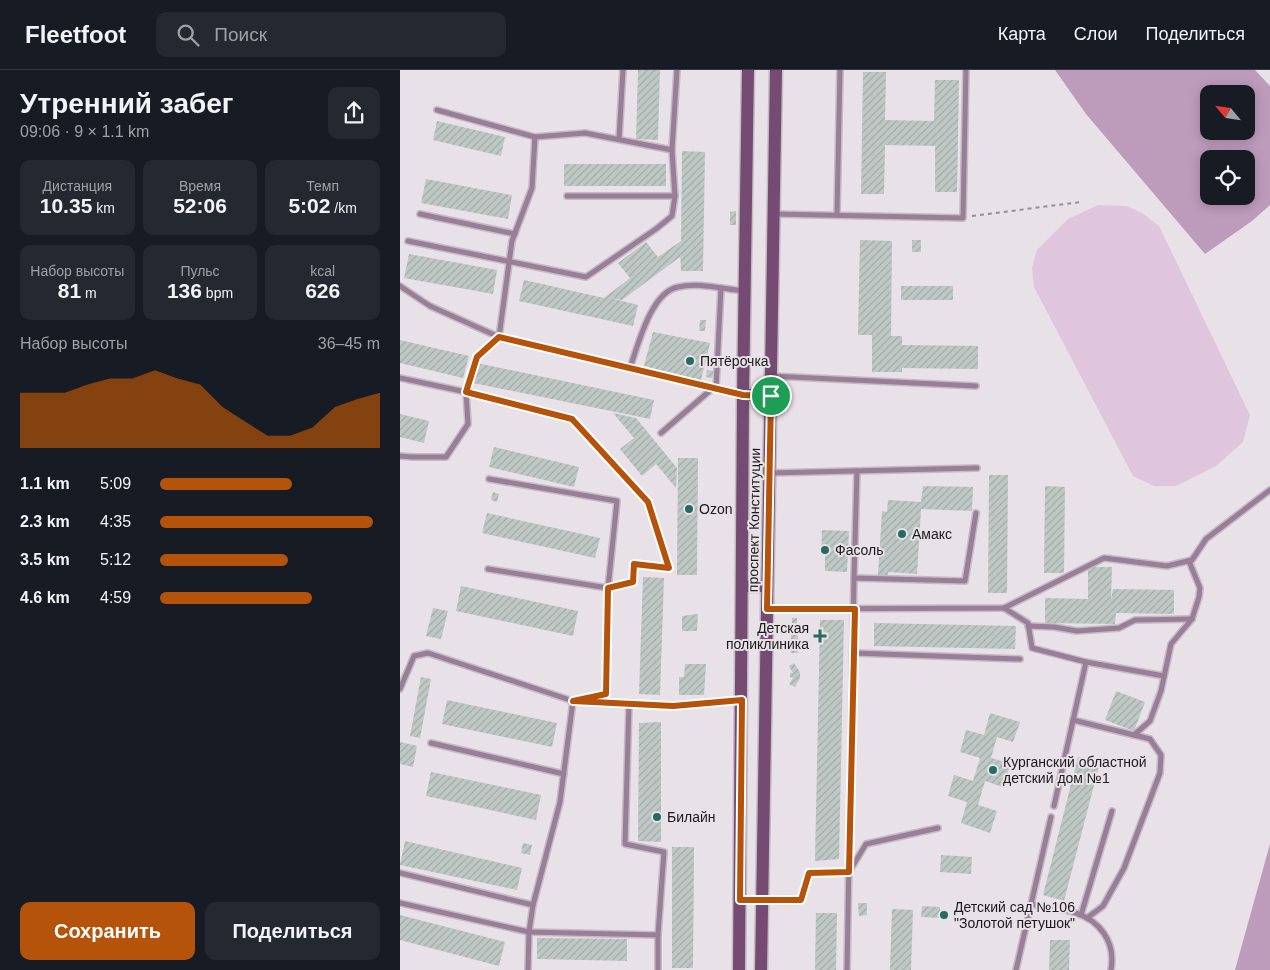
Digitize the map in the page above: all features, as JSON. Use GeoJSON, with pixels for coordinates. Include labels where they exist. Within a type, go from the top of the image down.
{"type":"FeatureCollection","features":[{"type":"Feature","properties":{"kind":"main road","name":"проспект Конституции"},"geometry":{"type":"LineString","coordinates":[[739,970],[744,291],[748,70]]}},
{"type":"Feature","properties":{"kind":"main road","name":"проспект Конституции"},"geometry":{"type":"LineString","coordinates":[[761,970],[776,70]]}},
{"type":"Feature","properties":{"kind":"main road"},"geometry":{"type":"LineString","coordinates":[[743,395],[771,396]]}},
{"type":"Feature","properties":{"kind":"main road"},"geometry":{"type":"LineString","coordinates":[[743,586],[767,586]]}},
{"type":"Feature","properties":{"kind":"main road"},"geometry":{"type":"LineString","coordinates":[[740,900],[762,900]]}},
{"type":"Feature","properties":{"kind":"lane"},"geometry":{"type":"LineString","coordinates":[[619,139],[623,70]]}},
{"type":"Feature","properties":{"kind":"lane"},"geometry":{"type":"LineString","coordinates":[[408,241],[586,276],[656,229],[672,216],[675,196],[672,150],[677,70]]}},
{"type":"Feature","properties":{"kind":"lane"},"geometry":{"type":"LineString","coordinates":[[838,214],[840,70]]}},
{"type":"Feature","properties":{"kind":"lane"},"geometry":{"type":"LineString","coordinates":[[773,214],[963,218],[966,70]]}},
{"type":"Feature","properties":{"kind":"lane"},"geometry":{"type":"LineString","coordinates":[[437,110],[535,138],[585,133],[672,150]]}},
{"type":"Feature","properties":{"kind":"lane"},"geometry":{"type":"LineString","coordinates":[[400,456],[412,458],[446,457],[468,424],[466,392],[477,357],[499,337],[512,241],[532,188],[535,138]]}},
{"type":"Feature","properties":{"kind":"lane"},"geometry":{"type":"LineString","coordinates":[[567,196],[675,196]]}},
{"type":"Feature","properties":{"kind":"lane"},"geometry":{"type":"LineString","coordinates":[[420,214],[515,234]]}},
{"type":"Feature","properties":{"kind":"lane"},"geometry":{"type":"LineString","coordinates":[[400,286],[430,306],[499,337],[743,395]]}},
{"type":"Feature","properties":{"kind":"lane"},"geometry":{"type":"LineString","coordinates":[[630,368],[650,315],[662,294],[676,287],[694,286],[744,291]]}},
{"type":"Feature","properties":{"kind":"lane"},"geometry":{"type":"LineString","coordinates":[[661,433],[715,388],[721,288]]}},
{"type":"Feature","properties":{"kind":"lane"},"geometry":{"type":"LineString","coordinates":[[771,376],[976,386]]}},
{"type":"Feature","properties":{"kind":"lane"},"geometry":{"type":"LineString","coordinates":[[400,378],[466,392],[572,419],[648,502],[669,568],[634,564],[633,582],[608,588],[488,569]]}},
{"type":"Feature","properties":{"kind":"lane"},"geometry":{"type":"LineString","coordinates":[[770,474],[977,468]]}},
{"type":"Feature","properties":{"kind":"lane"},"geometry":{"type":"LineString","coordinates":[[846,970],[857,471]]}},
{"type":"Feature","properties":{"kind":"lane"},"geometry":{"type":"LineString","coordinates":[[489,478],[617,501],[608,588],[606,694],[573,701]]}},
{"type":"Feature","properties":{"kind":"lane"},"geometry":{"type":"LineString","coordinates":[[767,609],[1004,608],[1104,558],[1167,566],[1192,560],[1206,539],[1270,490]]}},
{"type":"Feature","properties":{"kind":"lane"},"geometry":{"type":"LineString","coordinates":[[854,578],[965,581],[976,513]]}},
{"type":"Feature","properties":{"kind":"lane"},"geometry":{"type":"LineString","coordinates":[[1134,735],[1150,721],[1161,691],[1171,644],[1192,619],[1199,597],[1200,588],[1189,561]]}},
{"type":"Feature","properties":{"kind":"lane"},"geometry":{"type":"LineString","coordinates":[[1004,608],[1028,623],[1032,648],[1086,662],[1164,676]]}},
{"type":"Feature","properties":{"kind":"lane"},"geometry":{"type":"LineString","coordinates":[[1028,626],[1054,627],[1077,632],[1119,628],[1135,620],[1192,619]]}},
{"type":"Feature","properties":{"kind":"lane"},"geometry":{"type":"LineString","coordinates":[[400,689],[414,656],[428,653],[573,701],[673,706],[742,700]]}},
{"type":"Feature","properties":{"kind":"lane"},"geometry":{"type":"LineString","coordinates":[[854,653],[1020,659]]}},
{"type":"Feature","properties":{"kind":"lane"},"geometry":{"type":"LineString","coordinates":[[1054,806],[1086,662]]}},
{"type":"Feature","properties":{"kind":"lane"},"geometry":{"type":"LineString","coordinates":[[528,970],[529,932],[533,905],[560,802],[573,701]]}},
{"type":"Feature","properties":{"kind":"lane"},"geometry":{"type":"LineString","coordinates":[[629,704],[625,844],[664,852],[658,935],[658,970]]}},
{"type":"Feature","properties":{"kind":"lane"},"geometry":{"type":"LineString","coordinates":[[1072,720],[1150,739],[1161,755],[1160,774],[1124,868],[1103,906],[1087,918]]}},
{"type":"Feature","properties":{"kind":"lane"},"geometry":{"type":"LineString","coordinates":[[430,743],[564,774]]}},
{"type":"Feature","properties":{"kind":"lane"},"geometry":{"type":"LineString","coordinates":[[1081,915],[1112,810]]}},
{"type":"Feature","properties":{"kind":"lane"},"geometry":{"type":"LineString","coordinates":[[1016,970],[1051,817]]}},
{"type":"Feature","properties":{"kind":"lane"},"geometry":{"type":"LineString","coordinates":[[849,872],[866,844],[938,828]]}},
{"type":"Feature","properties":{"kind":"lane"},"geometry":{"type":"LineString","coordinates":[[762,900],[801,900],[809,873],[849,872]]}},
{"type":"Feature","properties":{"kind":"lane"},"geometry":{"type":"LineString","coordinates":[[400,873],[533,905]]}},
{"type":"Feature","properties":{"kind":"lane"},"geometry":{"type":"LineString","coordinates":[[400,903],[529,932],[658,935]]}},
{"type":"Feature","properties":{"kind":"lane"},"geometry":{"type":"LineString","coordinates":[[1031,904],[1073,912],[1094,922],[1109,939],[1113,960],[1111,970]]}},
{"type":"Feature","properties":{"kind":"path"},"geometry":{"type":"LineString","coordinates":[[963,218],[1081,202]]}},
{"type":"Feature","properties":{"kind":"shaded area"},"geometry":{"type":"Polygon","coordinates":[[[1055,70],[1255,70],[1270,86],[1270,205],[1252,221],[1205,254],[1086,114],[1055,70]]]}},
{"type":"Feature","properties":{"kind":"shaded area"},"geometry":{"type":"Polygon","coordinates":[[[1098,205],[1127,206],[1142,213],[1159,226],[1250,415],[1243,442],[1216,466],[1176,486],[1154,486],[1133,476],[1034,287],[1032,268],[1037,250],[1068,219],[1098,205]]]}},
{"type":"Feature","properties":{"kind":"shaded area"},"geometry":{"type":"Polygon","coordinates":[[[1270,844],[1270,970],[1235,970],[1270,844]]]}},
{"type":"Feature","properties":{"kind":"building"},"geometry":{"type":"Polygon","coordinates":[[[638,70],[660,70],[658,140],[636,139],[638,70]]]}},
{"type":"Feature","properties":{"kind":"building"},"geometry":{"type":"Polygon","coordinates":[[[863,72],[886,72],[885,120],[934,121],[935,80],[959,80],[957,192],[935,192],[935,146],[885,145],[884,194],[861,194],[863,72]]]}},
{"type":"Feature","properties":{"kind":"building"},"geometry":{"type":"Polygon","coordinates":[[[437,121],[505,137],[501,156],[433,140],[437,121]]]}},
{"type":"Feature","properties":{"kind":"building"},"geometry":{"type":"Polygon","coordinates":[[[682,151],[705,152],[703,271],[681,271],[680,251],[680,257],[622,300],[610,298],[638,305],[633,326],[519,301],[524,280],[604,298],[630,278],[618,263],[646,242],[658,257],[681,241],[682,151]]]}},
{"type":"Feature","properties":{"kind":"building"},"geometry":{"type":"Polygon","coordinates":[[[564,164],[666,164],[666,186],[564,186],[564,164]]]}},
{"type":"Feature","properties":{"kind":"building"},"geometry":{"type":"Polygon","coordinates":[[[426,179],[512,195],[508,219],[421,203],[426,179]]]}},
{"type":"Feature","properties":{"kind":"building"},"geometry":{"type":"Polygon","coordinates":[[[736,211],[736,225],[730,225],[730,212],[736,211]]]}},
{"type":"Feature","properties":{"kind":"building"},"geometry":{"type":"Polygon","coordinates":[[[860,240],[892,241],[891,336],[902,336],[902,345],[978,346],[978,369],[902,368],[902,372],[872,372],[872,335],[858,335],[860,240]]]}},
{"type":"Feature","properties":{"kind":"building"},"geometry":{"type":"Polygon","coordinates":[[[912,240],[921,240],[921,252],[912,252],[912,240]]]}},
{"type":"Feature","properties":{"kind":"building"},"geometry":{"type":"Polygon","coordinates":[[[409,254],[497,270],[493,294],[404,278],[409,254]]]}},
{"type":"Feature","properties":{"kind":"building"},"geometry":{"type":"Polygon","coordinates":[[[901,286],[953,286],[953,300],[901,300],[901,286]]]}},
{"type":"Feature","properties":{"kind":"building"},"geometry":{"type":"Polygon","coordinates":[[[700,320],[706,320],[705,331],[699,331],[700,320]]]}},
{"type":"Feature","properties":{"kind":"building"},"geometry":{"type":"Polygon","coordinates":[[[653,332],[710,343],[701,380],[644,366],[653,332]]]}},
{"type":"Feature","properties":{"kind":"building"},"geometry":{"type":"Polygon","coordinates":[[[400,340],[469,356],[463,378],[400,363],[400,340]]]}},
{"type":"Feature","properties":{"kind":"building"},"geometry":{"type":"Polygon","coordinates":[[[477,363],[654,400],[650,419],[473,383],[477,363]]]}},
{"type":"Feature","properties":{"kind":"building"},"geometry":{"type":"Polygon","coordinates":[[[707,370],[714,371],[712,378],[706,377],[707,370]]]}},
{"type":"Feature","properties":{"kind":"building"},"geometry":{"type":"Polygon","coordinates":[[[613,413],[636,418],[677,468],[676,488],[656,464],[642,476],[620,449],[634,438],[613,413]]]}},
{"type":"Feature","properties":{"kind":"building"},"geometry":{"type":"Polygon","coordinates":[[[400,414],[429,421],[424,443],[400,437],[400,414]]]}},
{"type":"Feature","properties":{"kind":"building"},"geometry":{"type":"Polygon","coordinates":[[[494,447],[579,467],[574,487],[489,467],[494,447]]]}},
{"type":"Feature","properties":{"kind":"building"},"geometry":{"type":"Polygon","coordinates":[[[678,458],[698,458],[697,575],[677,575],[678,458]]]}},
{"type":"Feature","properties":{"kind":"building"},"geometry":{"type":"Polygon","coordinates":[[[989,475],[1008,475],[1007,593],[988,593],[989,475]]]}},
{"type":"Feature","properties":{"kind":"building"},"geometry":{"type":"Polygon","coordinates":[[[923,486],[973,487],[972,511],[921,509],[917,574],[888,572],[888,576],[878,575],[882,511],[887,512],[888,500],[921,502],[923,486]]]}},
{"type":"Feature","properties":{"kind":"building"},"geometry":{"type":"Polygon","coordinates":[[[1045,486],[1065,487],[1064,573],[1044,573],[1045,486]]]}},
{"type":"Feature","properties":{"kind":"building"},"geometry":{"type":"Polygon","coordinates":[[[493,492],[499,494],[497,502],[491,500],[493,492]]]}},
{"type":"Feature","properties":{"kind":"building"},"geometry":{"type":"Polygon","coordinates":[[[487,513],[600,538],[595,558],[482,533],[487,513]]]}},
{"type":"Feature","properties":{"kind":"building"},"geometry":{"type":"Polygon","coordinates":[[[822,530],[849,531],[847,572],[825,571],[825,554],[821,555],[822,530]]]}},
{"type":"Feature","properties":{"kind":"building"},"geometry":{"type":"Polygon","coordinates":[[[1088,567],[1112,567],[1111,600],[1113,589],[1174,590],[1174,614],[1116,613],[1115,624],[1045,623],[1045,598],[1088,599],[1088,567]]]}},
{"type":"Feature","properties":{"kind":"building"},"geometry":{"type":"Polygon","coordinates":[[[643,577],[664,578],[660,695],[639,694],[643,577]]]}},
{"type":"Feature","properties":{"kind":"building"},"geometry":{"type":"Polygon","coordinates":[[[461,586],[578,611],[573,636],[456,611],[461,586]]]}},
{"type":"Feature","properties":{"kind":"building"},"geometry":{"type":"Polygon","coordinates":[[[433,608],[448,611],[441,639],[426,636],[433,608]]]}},
{"type":"Feature","properties":{"kind":"building"},"geometry":{"type":"Polygon","coordinates":[[[698,614],[697,631],[682,631],[682,616],[698,614]]]}},
{"type":"Feature","properties":{"kind":"building"},"geometry":{"type":"Polygon","coordinates":[[[792,618],[797,618],[797,628],[792,627],[792,618]]]}},
{"type":"Feature","properties":{"kind":"building"},"geometry":{"type":"Polygon","coordinates":[[[820,620],[844,620],[839,859],[815,861],[820,620]]]}},
{"type":"Feature","properties":{"kind":"building"},"geometry":{"type":"Polygon","coordinates":[[[874,623],[1016,626],[1015,649],[874,646],[874,623]]]}},
{"type":"Feature","properties":{"kind":"building"},"geometry":{"type":"Polygon","coordinates":[[[791,634],[798,634],[798,653],[791,653],[791,634]]]}},
{"type":"Feature","properties":{"kind":"building"},"geometry":{"type":"Polygon","coordinates":[[[794,663],[800,672],[800,678],[795,687],[789,684],[793,678],[790,677],[790,673],[793,673],[789,666],[794,663]]]}},
{"type":"Feature","properties":{"kind":"building"},"geometry":{"type":"Polygon","coordinates":[[[685,664],[706,664],[704,695],[679,695],[679,677],[684,677],[685,664]]]}},
{"type":"Feature","properties":{"kind":"building"},"geometry":{"type":"Polygon","coordinates":[[[421,677],[431,679],[420,738],[410,736],[421,677]]]}},
{"type":"Feature","properties":{"kind":"building"},"geometry":{"type":"Polygon","coordinates":[[[1116,691],[1145,702],[1134,731],[1105,720],[1116,691]]]}},
{"type":"Feature","properties":{"kind":"building"},"geometry":{"type":"Polygon","coordinates":[[[447,700],[557,723],[552,747],[442,724],[447,700]]]}},
{"type":"Feature","properties":{"kind":"building","name":"Курганский областной детский дом №1"},"geometry":{"type":"Polygon","coordinates":[[[990,713],[1020,722],[1013,742],[997,737],[991,758],[1011,764],[1003,787],[985,781],[978,805],[997,811],[990,833],[961,823],[967,802],[948,796],[954,775],[973,781],[980,758],[960,752],[966,730],[984,735],[990,713]]]}},
{"type":"Feature","properties":{"kind":"building"},"geometry":{"type":"Polygon","coordinates":[[[661,722],[661,842],[638,841],[639,723],[661,722]]]}},
{"type":"Feature","properties":{"kind":"building"},"geometry":{"type":"Polygon","coordinates":[[[400,742],[417,746],[413,767],[400,764],[400,742]]]}},
{"type":"Feature","properties":{"kind":"building"},"geometry":{"type":"Polygon","coordinates":[[[1078,757],[1100,762],[1064,901],[1043,895],[1078,757]]]}},
{"type":"Feature","properties":{"kind":"building"},"geometry":{"type":"Polygon","coordinates":[[[431,772],[541,795],[536,820],[426,796],[431,772]]]}},
{"type":"Feature","properties":{"kind":"building"},"geometry":{"type":"Polygon","coordinates":[[[405,841],[522,868],[517,890],[400,865],[405,841]]]}},
{"type":"Feature","properties":{"kind":"building"},"geometry":{"type":"Polygon","coordinates":[[[523,843],[532,845],[530,855],[521,853],[523,843]]]}},
{"type":"Feature","properties":{"kind":"building"},"geometry":{"type":"Polygon","coordinates":[[[672,847],[694,847],[693,968],[672,968],[672,847]]]}},
{"type":"Feature","properties":{"kind":"building"},"geometry":{"type":"Polygon","coordinates":[[[941,855],[972,857],[971,874],[940,872],[941,855]]]}},
{"type":"Feature","properties":{"kind":"building"},"geometry":{"type":"Polygon","coordinates":[[[858,903],[867,903],[867,915],[859,916],[858,903]]]}},
{"type":"Feature","properties":{"kind":"building"},"geometry":{"type":"Polygon","coordinates":[[[922,906],[940,907],[940,918],[921,917],[922,906]]]}},
{"type":"Feature","properties":{"kind":"building"},"geometry":{"type":"Polygon","coordinates":[[[892,909],[913,910],[911,970],[890,970],[892,909]]]}},
{"type":"Feature","properties":{"kind":"building"},"geometry":{"type":"Polygon","coordinates":[[[816,913],[837,913],[836,970],[815,970],[816,913]]]}},
{"type":"Feature","properties":{"kind":"building"},"geometry":{"type":"Polygon","coordinates":[[[400,915],[505,942],[499,966],[400,940],[400,915]]]}},
{"type":"Feature","properties":{"kind":"building"},"geometry":{"type":"Polygon","coordinates":[[[537,938],[627,939],[627,961],[537,959],[537,938]]]}},
{"type":"Feature","properties":{"kind":"building"},"geometry":{"type":"Polygon","coordinates":[[[1050,940],[1070,940],[1069,970],[1049,970],[1050,940]]]}},
{"type":"Feature","properties":{"kind":"place","name":"Пятёрочка"},"geometry":{"type":"Point","coordinates":[690,361]}},
{"type":"Feature","properties":{"kind":"place","name":"Ozon"},"geometry":{"type":"Point","coordinates":[689,509]}},
{"type":"Feature","properties":{"kind":"place","name":"Амакс"},"geometry":{"type":"Point","coordinates":[902,534]}},
{"type":"Feature","properties":{"kind":"place","name":"Фасоль"},"geometry":{"type":"Point","coordinates":[825,550]}},
{"type":"Feature","properties":{"kind":"place","name":"Детская поликлиника"},"geometry":{"type":"Point","coordinates":[820,636]}},
{"type":"Feature","properties":{"kind":"place","name":"Курганский областной детский дом №1"},"geometry":{"type":"Point","coordinates":[993,770]}},
{"type":"Feature","properties":{"kind":"place","name":"Билайн"},"geometry":{"type":"Point","coordinates":[657,817]}},
{"type":"Feature","properties":{"kind":"place","name":"Детский сад №106 \"Золотой петушок\""},"geometry":{"type":"Point","coordinates":[944,915]}},
{"type":"Feature","properties":{"kind":"route"},"geometry":{"type":"LineString","coordinates":[[499,337],[743,395],[771,396],[767,609],[855,609],[849,872],[809,873],[801,900],[740,900],[742,700],[673,706],[573,701],[606,694],[608,588],[633,582],[634,564],[669,568],[648,502],[572,419],[466,392],[477,357],[499,337]]}}]}
